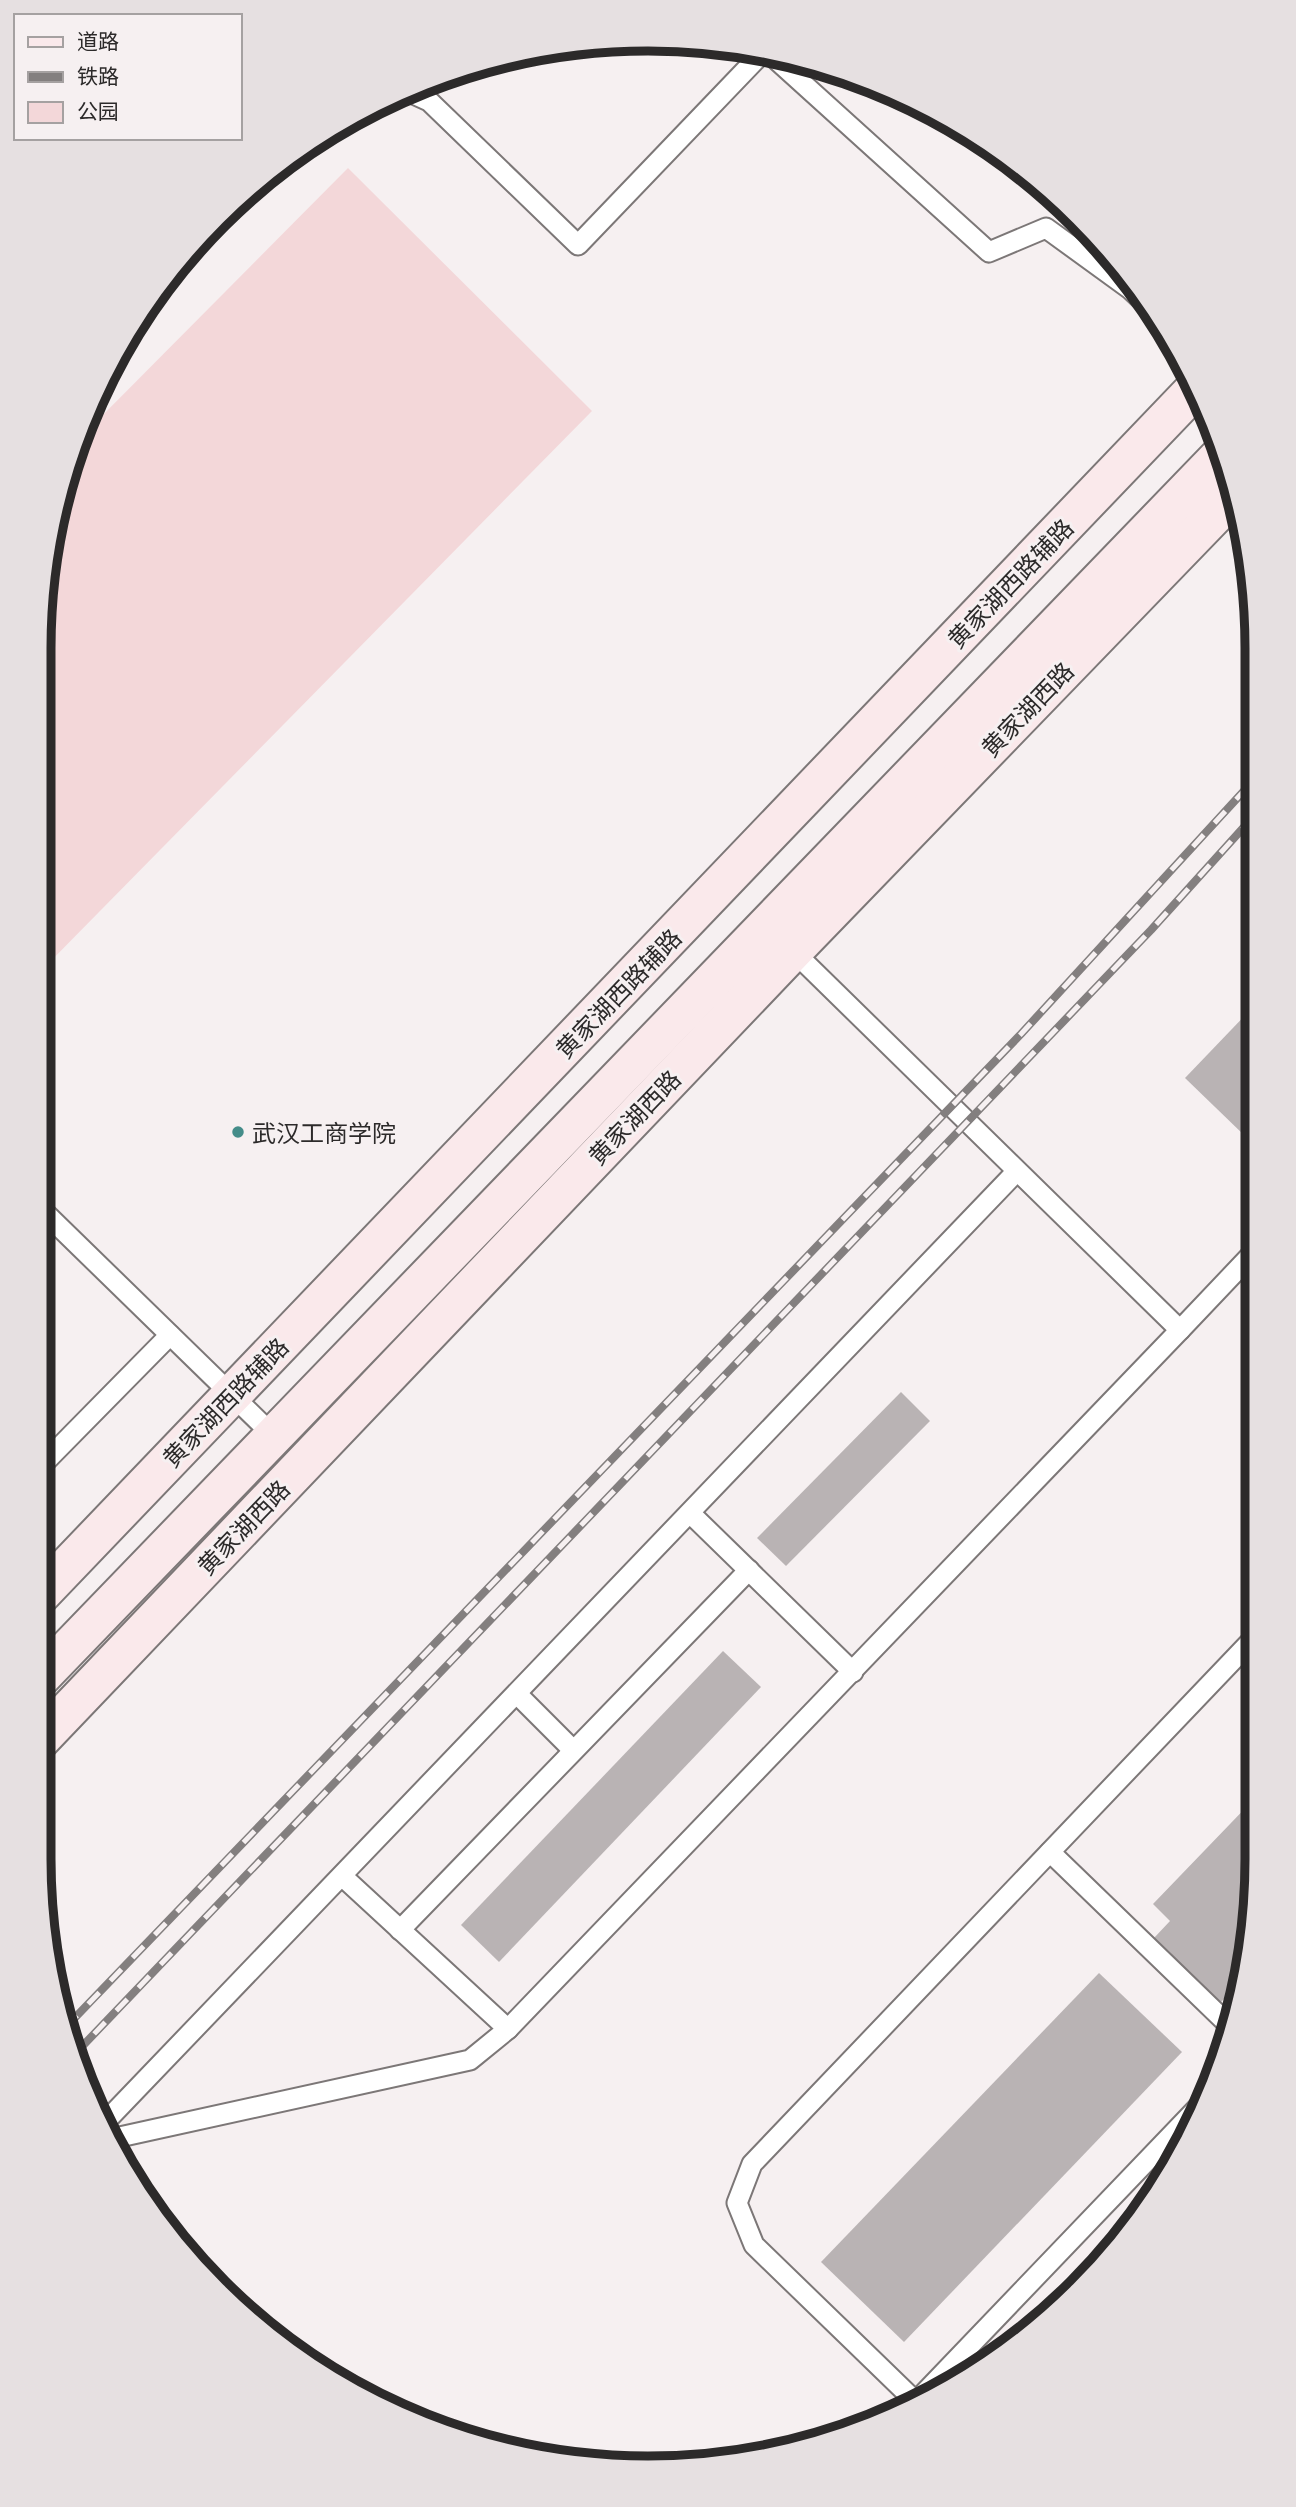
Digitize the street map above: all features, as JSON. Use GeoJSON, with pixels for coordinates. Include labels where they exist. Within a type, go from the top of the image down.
{"type":"FeatureCollection","features":[{"type":"Feature","properties":{"kind":"main road","name":"黄家湖西路辅路"},"geometry":{"type":"LineString","coordinates":[[51,1584],[1189,395]]}},
{"type":"Feature","properties":{"kind":"main road","name":"黄家湖西路"},"geometry":{"type":"LineString","coordinates":[[51,1667],[1215,461]]}},
{"type":"Feature","properties":{"kind":"main road","name":"黄家湖西路"},"geometry":{"type":"LineString","coordinates":[[51,1728],[793,951],[1227,502]]}},
{"type":"Feature","properties":{"kind":"lane"},"geometry":{"type":"LineString","coordinates":[[419,96],[429,101],[578,245],[756,61]]}},
{"type":"Feature","properties":{"kind":"lane"},"geometry":{"type":"LineString","coordinates":[[784,66],[989,252],[1046,228],[1120,282]]}},
{"type":"Feature","properties":{"kind":"lane"},"geometry":{"type":"LineString","coordinates":[[793,951],[1180,1330]]}},
{"type":"Feature","properties":{"kind":"lane"},"geometry":{"type":"LineString","coordinates":[[110,2118],[1017,1171]]}},
{"type":"Feature","properties":{"kind":"lane"},"geometry":{"type":"LineString","coordinates":[[51,1219],[302,1465]]}},
{"type":"Feature","properties":{"kind":"lane"},"geometry":{"type":"LineString","coordinates":[[119,2136],[470,2060],[508,2029],[1245,1261]]}},
{"type":"Feature","properties":{"kind":"lane"},"geometry":{"type":"LineString","coordinates":[[51,1456],[170,1335]]}},
{"type":"Feature","properties":{"kind":"lane"},"geometry":{"type":"LineString","coordinates":[[690,1513],[853,1672]]}},
{"type":"Feature","properties":{"kind":"lane"},"geometry":{"type":"LineString","coordinates":[[400,1930],[572,1749],[748,1570]]}},
{"type":"Feature","properties":{"kind":"lane"},"geometry":{"type":"LineString","coordinates":[[906,2398],[754,2245],[737,2203],[752,2164],[1245,1647]]}},
{"type":"Feature","properties":{"kind":"lane"},"geometry":{"type":"LineString","coordinates":[[517,1694],[572,1749]]}},
{"type":"Feature","properties":{"kind":"lane"},"geometry":{"type":"LineString","coordinates":[[1050,1852],[1223,2020]]}},
{"type":"Feature","properties":{"kind":"lane"},"geometry":{"type":"LineString","coordinates":[[342,1876],[508,2029]]}},
{"type":"Feature","properties":{"kind":"lane"},"geometry":{"type":"LineString","coordinates":[[934,2383],[1185,2121]]}},
{"type":"Feature","properties":{"kind":"green space"},"geometry":{"type":"Polygon","coordinates":[[[348,168],[592,411],[51,961],[52,609],[62,531],[82,456],[94,424],[348,168]]]}},
{"type":"Feature","properties":{"kind":"building"},"geometry":{"type":"Polygon","coordinates":[[[1245,1015],[1245,1136],[1185,1078],[1245,1015]]]}},
{"type":"Feature","properties":{"kind":"building"},"geometry":{"type":"Polygon","coordinates":[[[901,1392],[930,1421],[786,1566],[757,1538],[901,1392]]]}},
{"type":"Feature","properties":{"kind":"building"},"geometry":{"type":"Polygon","coordinates":[[[723,1651],[761,1687],[499,1962],[461,1925],[723,1651]]]}},
{"type":"Feature","properties":{"kind":"building"},"geometry":{"type":"Polygon","coordinates":[[[1245,1808],[1244,1898],[1240,1937],[1230,1993],[1221,2002],[1154,1938],[1170,1921],[1153,1904],[1245,1808]]]}},
{"type":"Feature","properties":{"kind":"building"},"geometry":{"type":"Polygon","coordinates":[[[1099,1973],[1182,2052],[904,2342],[821,2262],[1099,1973]]]}},
{"type":"Feature","properties":{"kind":"railway"},"geometry":{"type":"LineString","coordinates":[[73,2020],[1021,1034],[1245,790]]}},
{"type":"Feature","properties":{"kind":"railway"},"geometry":{"type":"LineString","coordinates":[[81,2048],[1151,930],[1245,826]]}},
{"type":"Feature","properties":{"kind":"place","name":"武汉工商学院"},"geometry":{"type":"Point","coordinates":[238,1132]}}]}
